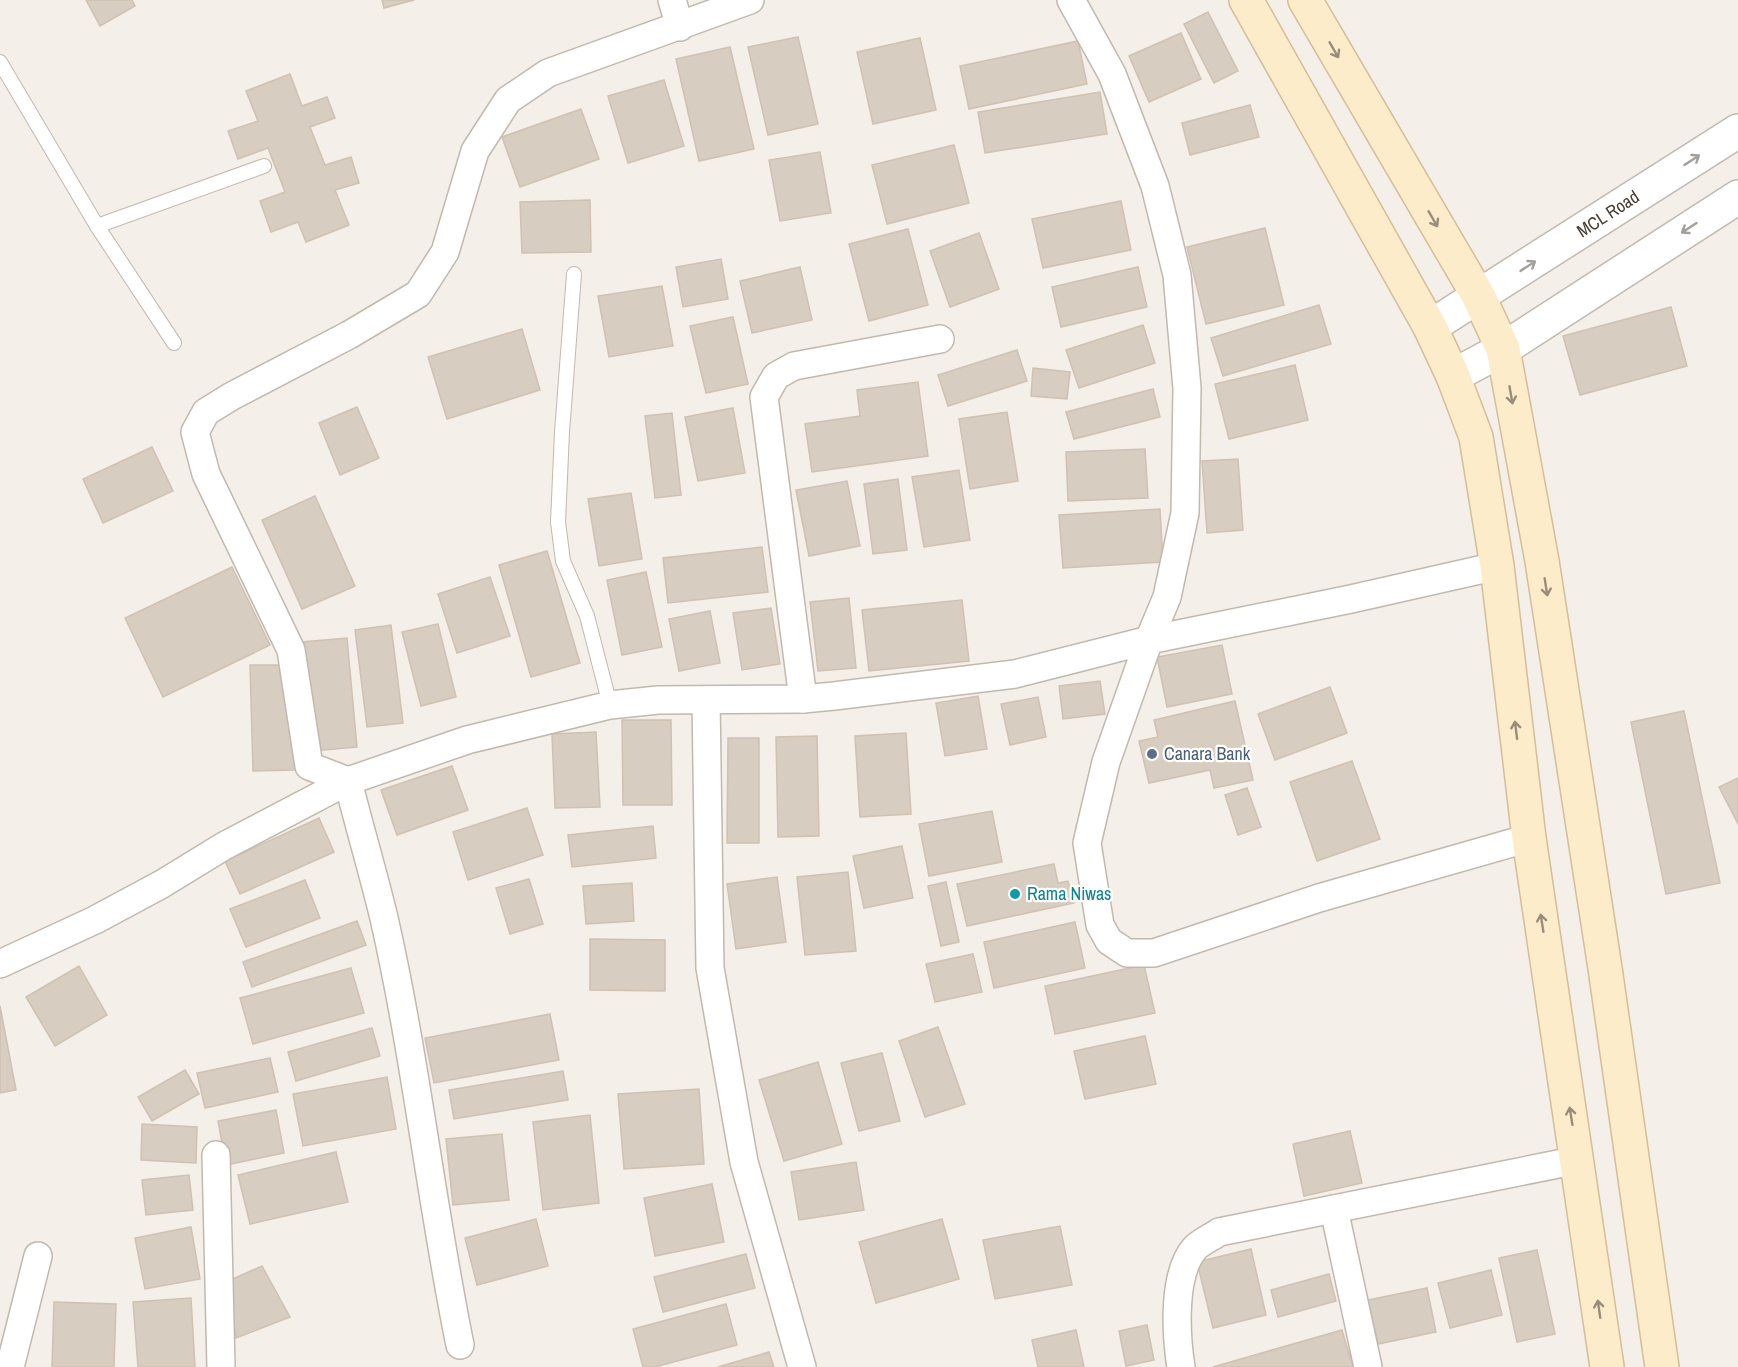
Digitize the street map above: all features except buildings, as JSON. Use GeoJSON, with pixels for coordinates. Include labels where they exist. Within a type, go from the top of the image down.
{"type":"FeatureCollection","features":[{"type":"Feature","properties":{"kind":"main road"},"geometry":{"type":"LineString","coordinates":[[1246,0],[1430,327],[1453,376],[1476,437],[1497,566],[1529,838],[1607,1367]]}},
{"type":"Feature","properties":{"kind":"main road"},"geometry":{"type":"LineString","coordinates":[[1305,0],[1479,297],[1503,349],[1542,561],[1605,968],[1662,1367]]}},
{"type":"Feature","properties":{"kind":"street"},"geometry":{"type":"LineString","coordinates":[[672,0],[680,27]]}},
{"type":"Feature","properties":{"kind":"street"},"geometry":{"type":"LineString","coordinates":[[348,781],[309,766],[291,650],[206,474],[195,432],[206,412],[232,396],[350,335],[418,294],[445,252],[475,150],[508,100],[548,73],[750,0]]}},
{"type":"Feature","properties":{"kind":"street"},"geometry":{"type":"LineString","coordinates":[[1071,0],[1112,74],[1155,186],[1177,275],[1186,388],[1185,513],[1167,597],[1149,640],[1106,762],[1087,843],[1100,925],[1109,941],[1127,953],[1154,953],[1319,898],[1529,838]]}},
{"type":"Feature","properties":{"kind":"street","name":"MCL Road"},"geometry":{"type":"LineString","coordinates":[[1430,327],[1738,131]]}},
{"type":"Feature","properties":{"kind":"street"},"geometry":{"type":"LineString","coordinates":[[1453,376],[1503,349],[1738,197]]}},
{"type":"Feature","properties":{"kind":"street"},"geometry":{"type":"LineString","coordinates":[[803,699],[764,397],[776,376],[794,366],[940,339]]}},
{"type":"Feature","properties":{"kind":"street"},"geometry":{"type":"LineString","coordinates":[[0,963],[95,920],[162,884],[224,846],[348,781],[467,740],[610,705],[658,700],[803,699],[1015,674],[1149,640],[1351,599],[1497,566]]}},
{"type":"Feature","properties":{"kind":"street"},"geometry":{"type":"LineString","coordinates":[[706,700],[710,968],[744,1162],[802,1367]]}},
{"type":"Feature","properties":{"kind":"street"},"geometry":{"type":"LineString","coordinates":[[348,781],[384,918],[460,1345]]}},
{"type":"Feature","properties":{"kind":"street"},"geometry":{"type":"LineString","coordinates":[[216,1155],[221,1367]]}},
{"type":"Feature","properties":{"kind":"street"},"geometry":{"type":"LineString","coordinates":[[1181,1367],[1177,1340],[1181,1275],[1195,1248],[1219,1232],[1578,1160]]}},
{"type":"Feature","properties":{"kind":"street"},"geometry":{"type":"LineString","coordinates":[[1334,1209],[1368,1367]]}},
{"type":"Feature","properties":{"kind":"street"},"geometry":{"type":"LineString","coordinates":[[10,1367],[38,1256]]}},
{"type":"Feature","properties":{"kind":"lane"},"geometry":{"type":"LineString","coordinates":[[0,62],[97,226],[174,343]]}},
{"type":"Feature","properties":{"kind":"lane"},"geometry":{"type":"LineString","coordinates":[[97,226],[264,166]]}},
{"type":"Feature","properties":{"kind":"lane"},"geometry":{"type":"LineString","coordinates":[[574,274],[562,432],[558,522],[563,561],[587,616],[610,705]]}},
{"type":"Feature","properties":{"kind":"place","name":"Canara Bank"},"geometry":{"type":"Point","coordinates":[1152,754]}},
{"type":"Feature","properties":{"kind":"place","name":"Rama Niwas"},"geometry":{"type":"Point","coordinates":[1015,894]}}]}
